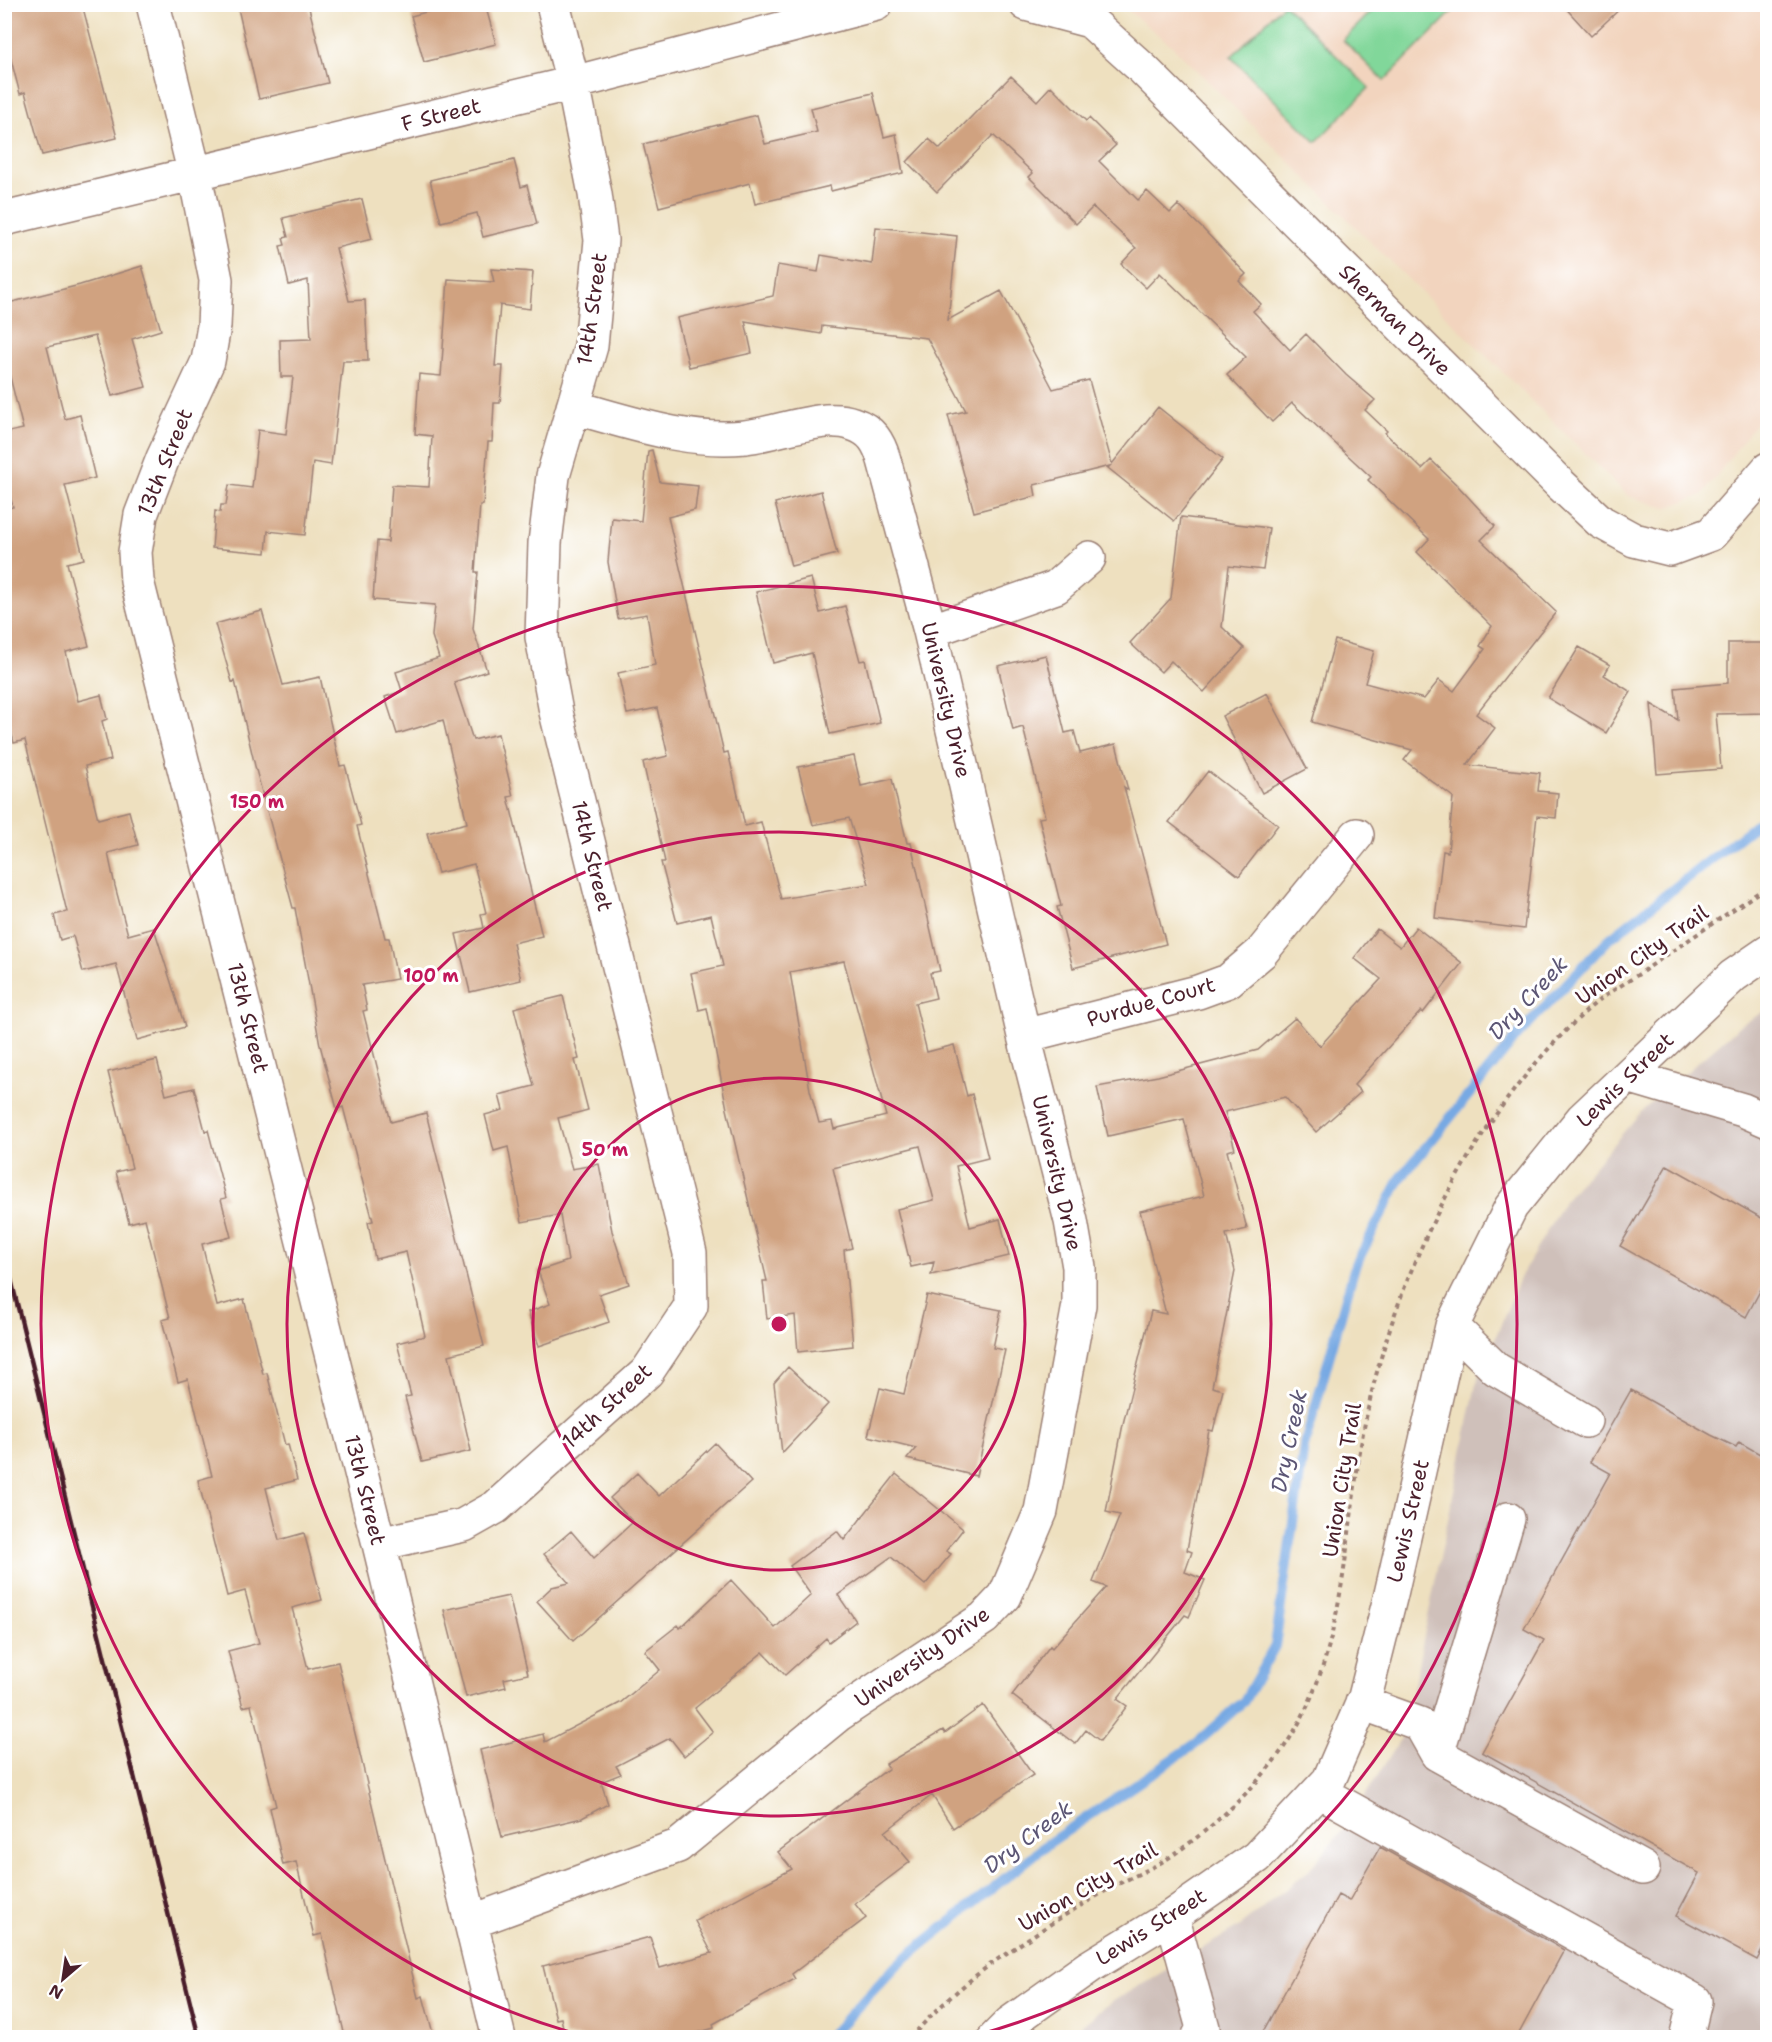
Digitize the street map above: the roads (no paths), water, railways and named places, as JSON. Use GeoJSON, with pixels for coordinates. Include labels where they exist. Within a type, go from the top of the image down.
{"type":"FeatureCollection","features":[{"type":"Feature","properties":{"kind":"street","name":"13th Street"},"geometry":{"type":"LineString","coordinates":[[153,4],[195,175],[216,280],[214,326],[208,361],[163,458],[141,515],[135,552],[137,581],[379,1544],[499,2037]]}},
{"type":"Feature","properties":{"kind":"street","name":"14th Street"},"geometry":{"type":"LineString","coordinates":[[379,1544],[464,1525],[496,1507],[647,1372],[691,1306],[690,1253],[556,712],[542,637],[544,543],[553,476],[591,346],[601,240],[595,194],[573,83],[553,4]]}},
{"type":"Feature","properties":{"kind":"street","name":"F Street"},"geometry":{"type":"LineString","coordinates":[[4,219],[573,83],[876,4]]}},
{"type":"Feature","properties":{"kind":"street","name":"Sherman Drive"},"geometry":{"type":"LineString","coordinates":[[1026,4],[1090,21],[1143,69],[1601,522],[1634,540],[1670,549],[1712,534],[1767,469]]}},
{"type":"Feature","properties":{"kind":"street","name":"University Drive"},"geometry":{"type":"LineString","coordinates":[[471,1922],[678,1846],[838,1715],[984,1618],[1005,1596],[1041,1511],[1079,1305],[1079,1267],[1071,1221],[1024,1036],[930,631],[882,454],[873,434],[853,423],[832,421],[744,437],[686,436],[573,407]]}},
{"type":"Feature","properties":{"kind":"street"},"geometry":{"type":"LineString","coordinates":[[930,631],[1056,587],[1089,558]]}},
{"type":"Feature","properties":{"kind":"street","name":"Purdue Court"},"geometry":{"type":"LineString","coordinates":[[1024,1036],[1198,992],[1228,981],[1261,953],[1358,835]]}},
{"type":"Feature","properties":{"kind":"street","name":"Lewis Street"},"geometry":{"type":"LineString","coordinates":[[995,2037],[1010,2023],[1089,1967],[1172,1916],[1257,1857],[1329,1780],[1362,1703],[1391,1594],[1452,1326],[1511,1207],[1582,1119],[1733,976],[1767,952]]}},
{"type":"Feature","properties":{"kind":"street"},"geometry":{"type":"LineString","coordinates":[[1628,1076],[1743,1110],[1767,1121]]}},
{"type":"Feature","properties":{"kind":"street"},"geometry":{"type":"LineString","coordinates":[[1452,1326],[1496,1369],[1585,1421]]}},
{"type":"Feature","properties":{"kind":"street"},"geometry":{"type":"LineString","coordinates":[[1437,1754],[1508,1519]]}},
{"type":"Feature","properties":{"kind":"street"},"geometry":{"type":"LineString","coordinates":[[1362,1703],[1420,1725],[1437,1754],[1642,1868]]}},
{"type":"Feature","properties":{"kind":"street"},"geometry":{"type":"LineString","coordinates":[[1319,1791],[1695,2001],[1686,2037]]}},
{"type":"Feature","properties":{"kind":"street"},"geometry":{"type":"LineString","coordinates":[[1172,1916],[1203,2028],[1198,2037]]}},
{"type":"Feature","properties":{"kind":"waterway","name":"Dry Creek"},"geometry":{"type":"LineString","coordinates":[[828,2038],[899,1963],[1049,1843],[1197,1743],[1244,1701],[1275,1646],[1304,1447],[1355,1266],[1400,1179],[1516,1037],[1608,940],[1768,815]]}},
{"type":"Feature","properties":{"kind":"railway"},"geometry":{"type":"LineString","coordinates":[[4,1251],[199,2038]]}}]}
